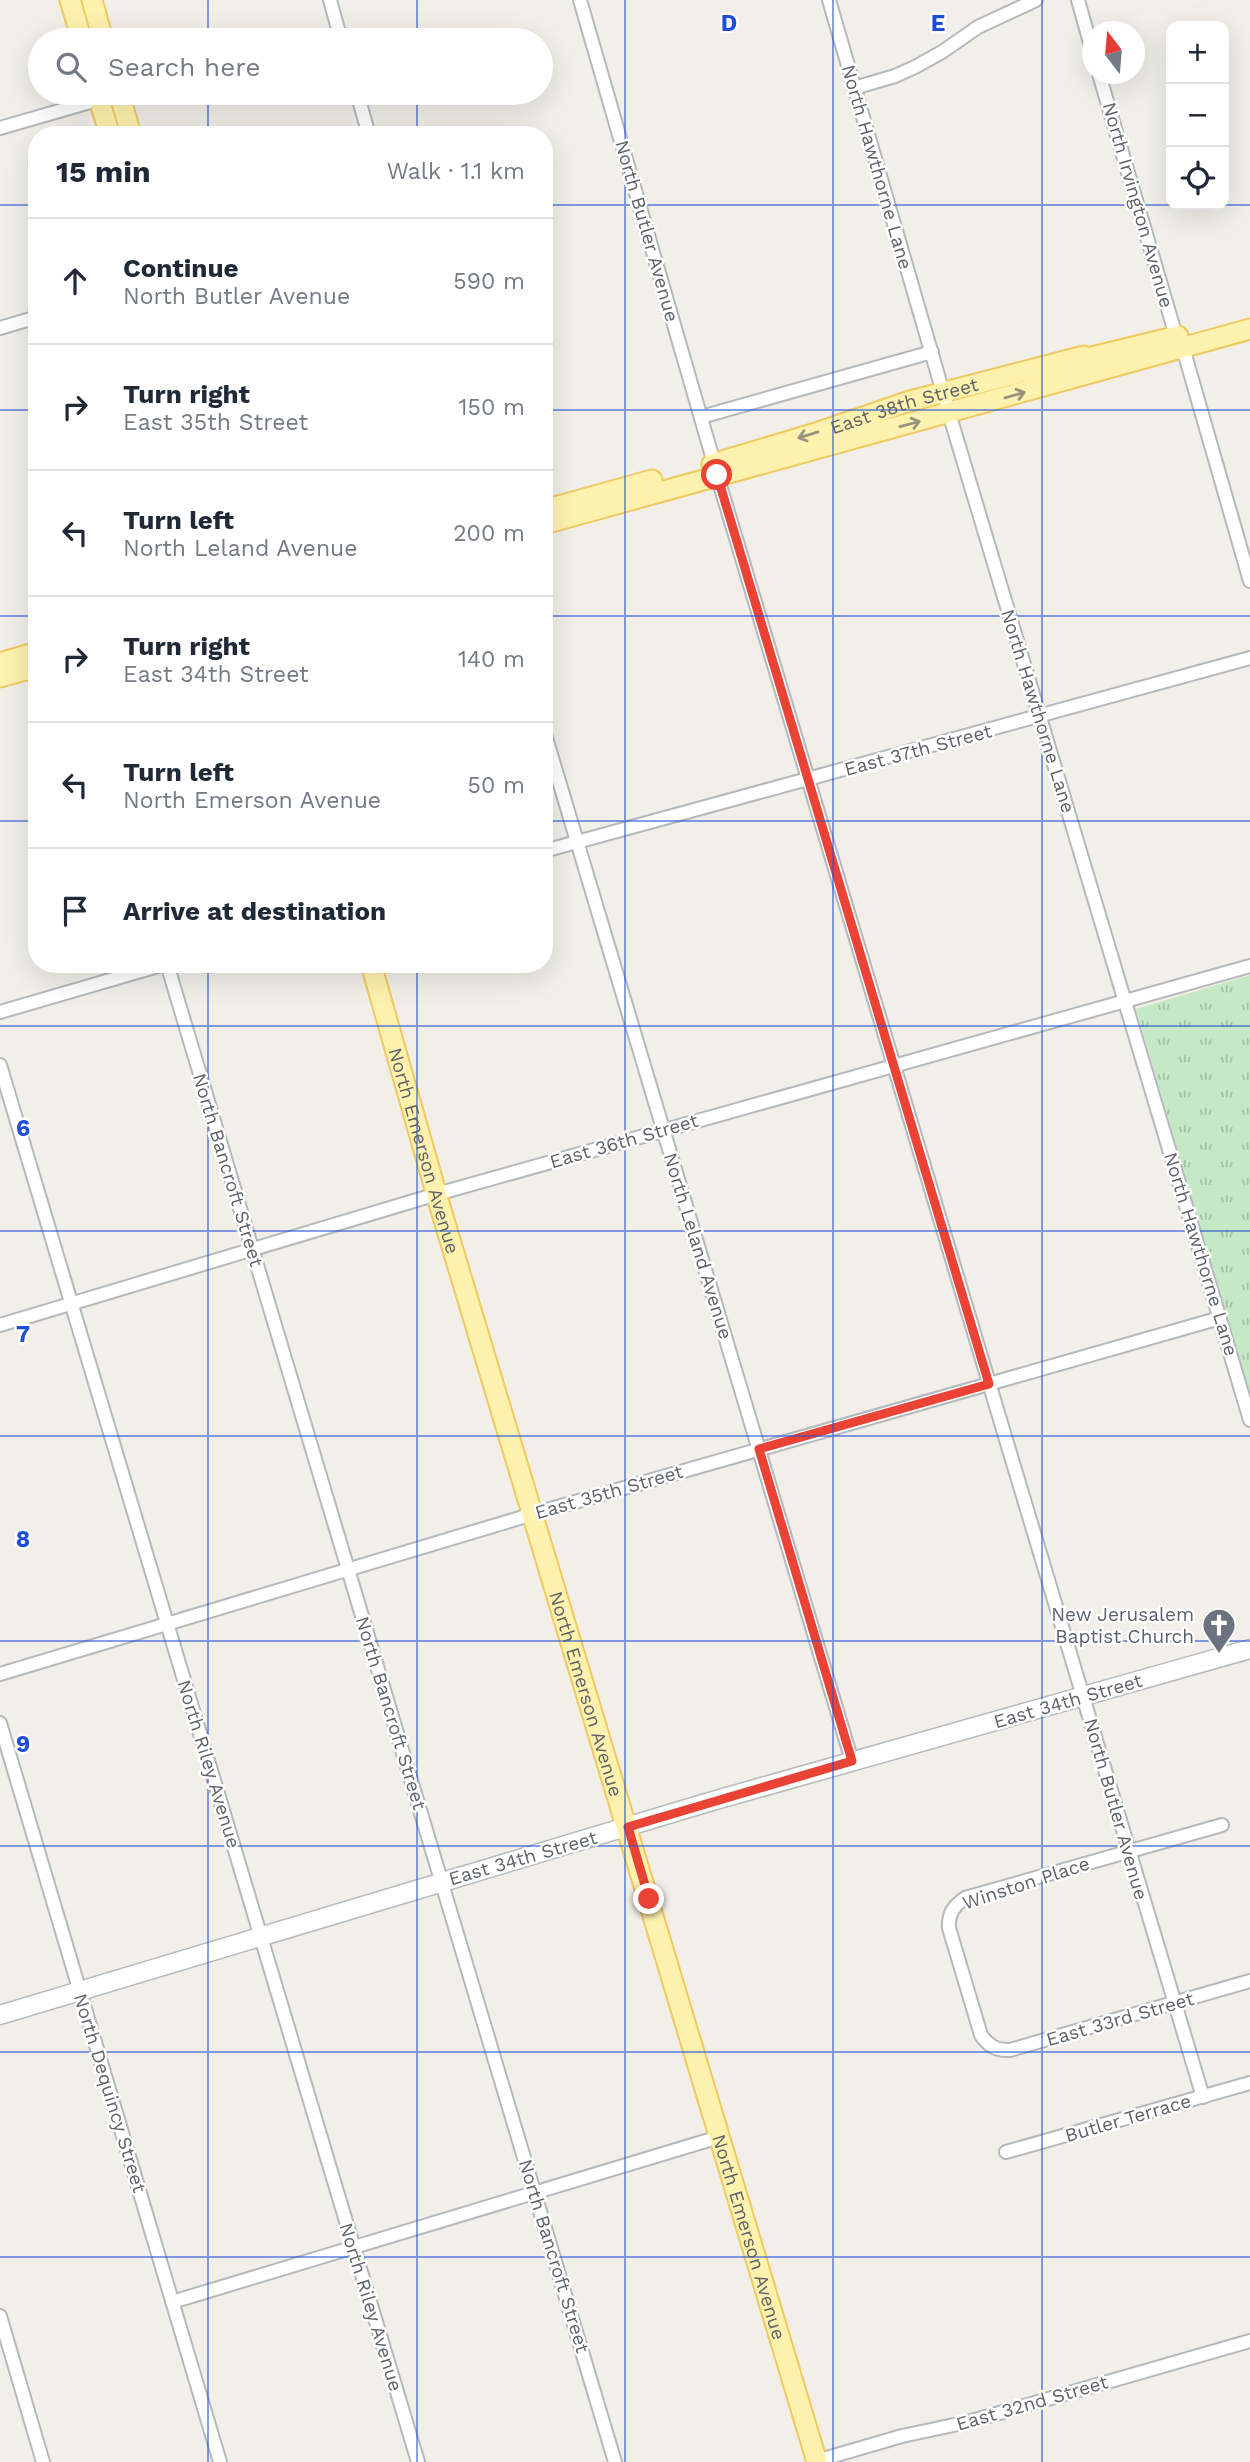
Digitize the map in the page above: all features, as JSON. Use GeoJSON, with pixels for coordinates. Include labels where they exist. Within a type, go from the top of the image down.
{"type":"FeatureCollection","features":[{"type":"Feature","properties":{"kind":"main road"},"geometry":{"type":"LineString","coordinates":[[70,0],[78,28]]}},
{"type":"Feature","properties":{"kind":"main road"},"geometry":{"type":"LineString","coordinates":[[92,0],[100,28]]}},
{"type":"Feature","properties":{"kind":"main road"},"geometry":{"type":"LineString","coordinates":[[101,105],[107,126]]}},
{"type":"Feature","properties":{"kind":"main road"},"geometry":{"type":"LineString","coordinates":[[122,105],[128,126]]}},
{"type":"Feature","properties":{"kind":"main road","name":"East 38th Street"},"geometry":{"type":"LineString","coordinates":[[553,508],[949,413],[1179,342],[1250,315]]}},
{"type":"Feature","properties":{"kind":"main road","name":"East 38th Street"},"geometry":{"type":"LineString","coordinates":[[553,521],[943,392],[1084,356],[1075,361],[1250,329]]}},
{"type":"Feature","properties":{"kind":"main road"},"geometry":{"type":"LineString","coordinates":[[0,663],[28,655]]}},
{"type":"Feature","properties":{"kind":"main road"},"geometry":{"type":"LineString","coordinates":[[0,677],[28,669]]}},
{"type":"Feature","properties":{"kind":"main road","name":"North Emerson Avenue"},"geometry":{"type":"LineString","coordinates":[[373,973],[436,1194],[628,1827],[815,2462]]}},
{"type":"Feature","properties":{"kind":"main road","name":"East 34th Street"},"geometry":{"type":"LineString","coordinates":[[0,2015],[852,1761],[1250,1649]]}},
{"type":"Feature","properties":{"kind":"street"},"geometry":{"type":"LineString","coordinates":[[330,0],[338,28]]}},
{"type":"Feature","properties":{"kind":"street","name":"North Butler Avenue"},"geometry":{"type":"LineString","coordinates":[[580,0],[715,469],[1203,2096]]}},
{"type":"Feature","properties":{"kind":"street","name":"North Hawthorne Lane"},"geometry":{"type":"LineString","coordinates":[[829,0],[949,413],[1250,1420]]}},
{"type":"Feature","properties":{"kind":"street"},"geometry":{"type":"LineString","coordinates":[[854,88],[915,67],[978,27],[1036,0]]}},
{"type":"Feature","properties":{"kind":"street"},"geometry":{"type":"LineString","coordinates":[[1078,0],[1084,21]]}},
{"type":"Feature","properties":{"kind":"street","name":"North Irvington Avenue"},"geometry":{"type":"LineString","coordinates":[[1103,84],[1250,581]]}},
{"type":"Feature","properties":{"kind":"street"},"geometry":{"type":"LineString","coordinates":[[0,128],[70,105]]}},
{"type":"Feature","properties":{"kind":"street"},"geometry":{"type":"LineString","coordinates":[[360,105],[366,126]]}},
{"type":"Feature","properties":{"kind":"street"},"geometry":{"type":"LineString","coordinates":[[0,328],[28,320]]}},
{"type":"Feature","properties":{"kind":"street"},"geometry":{"type":"LineString","coordinates":[[701,417],[932,352]]}},
{"type":"Feature","properties":{"kind":"street","name":"East 37th Street"},"geometry":{"type":"LineString","coordinates":[[553,849],[1250,659]]}},
{"type":"Feature","properties":{"kind":"street","name":"North Leland Avenue"},"geometry":{"type":"LineString","coordinates":[[553,761],[852,1761]]}},
{"type":"Feature","properties":{"kind":"street","name":"East 36th Street"},"geometry":{"type":"LineString","coordinates":[[0,1325],[436,1194],[1250,966]]}},
{"type":"Feature","properties":{"kind":"street"},"geometry":{"type":"LineString","coordinates":[[0,1012],[135,973]]}},
{"type":"Feature","properties":{"kind":"street","name":"North Bancroft Street"},"geometry":{"type":"LineString","coordinates":[[169,973],[615,2462]]}},
{"type":"Feature","properties":{"kind":"street","name":"North Riley Avenue"},"geometry":{"type":"LineString","coordinates":[[0,1065],[418,2462]]}},
{"type":"Feature","properties":{"kind":"street","name":"East 35th Street"},"geometry":{"type":"LineString","coordinates":[[0,1674],[533,1514],[1220,1318]]}},
{"type":"Feature","properties":{"kind":"street","name":"North Dequincy Street"},"geometry":{"type":"LineString","coordinates":[[0,1723],[220,2462]]}},
{"type":"Feature","properties":{"kind":"street","name":"Winston Place"},"geometry":{"type":"LineString","coordinates":[[991,2046],[980,2031],[949,1928],[953,1909],[965,1898],[1222,1825]]}},
{"type":"Feature","properties":{"kind":"street","name":"East 33rd Street"},"geometry":{"type":"LineString","coordinates":[[991,2046],[999,2050],[1010,2050],[1250,1981]]}},
{"type":"Feature","properties":{"kind":"street","name":"Butler Terrace"},"geometry":{"type":"LineString","coordinates":[[1006,2152],[1250,2083]]}},
{"type":"Feature","properties":{"kind":"street"},"geometry":{"type":"LineString","coordinates":[[172,2302],[719,2137]]}},
{"type":"Feature","properties":{"kind":"street"},"geometry":{"type":"LineString","coordinates":[[0,2316],[43,2462]]}},
{"type":"Feature","properties":{"kind":"street","name":"East 32nd Street"},"geometry":{"type":"LineString","coordinates":[[815,2462],[902,2436],[968,2423],[1250,2341]]}},
{"type":"Feature","properties":{"kind":"green space"},"geometry":{"type":"Polygon","coordinates":[[[1250,975],[1250,1394],[1136,1009],[1250,975]]]}},
{"type":"Feature","properties":{"kind":"place","name":"New Jerusalem Baptist Church"},"geometry":{"type":"Point","coordinates":[1219,1655]}},
{"type":"Feature","properties":{"kind":"route"},"geometry":{"type":"LineString","coordinates":[[649,1899],[628,1827],[852,1761],[759,1449],[989,1384],[717,475]]}}]}
